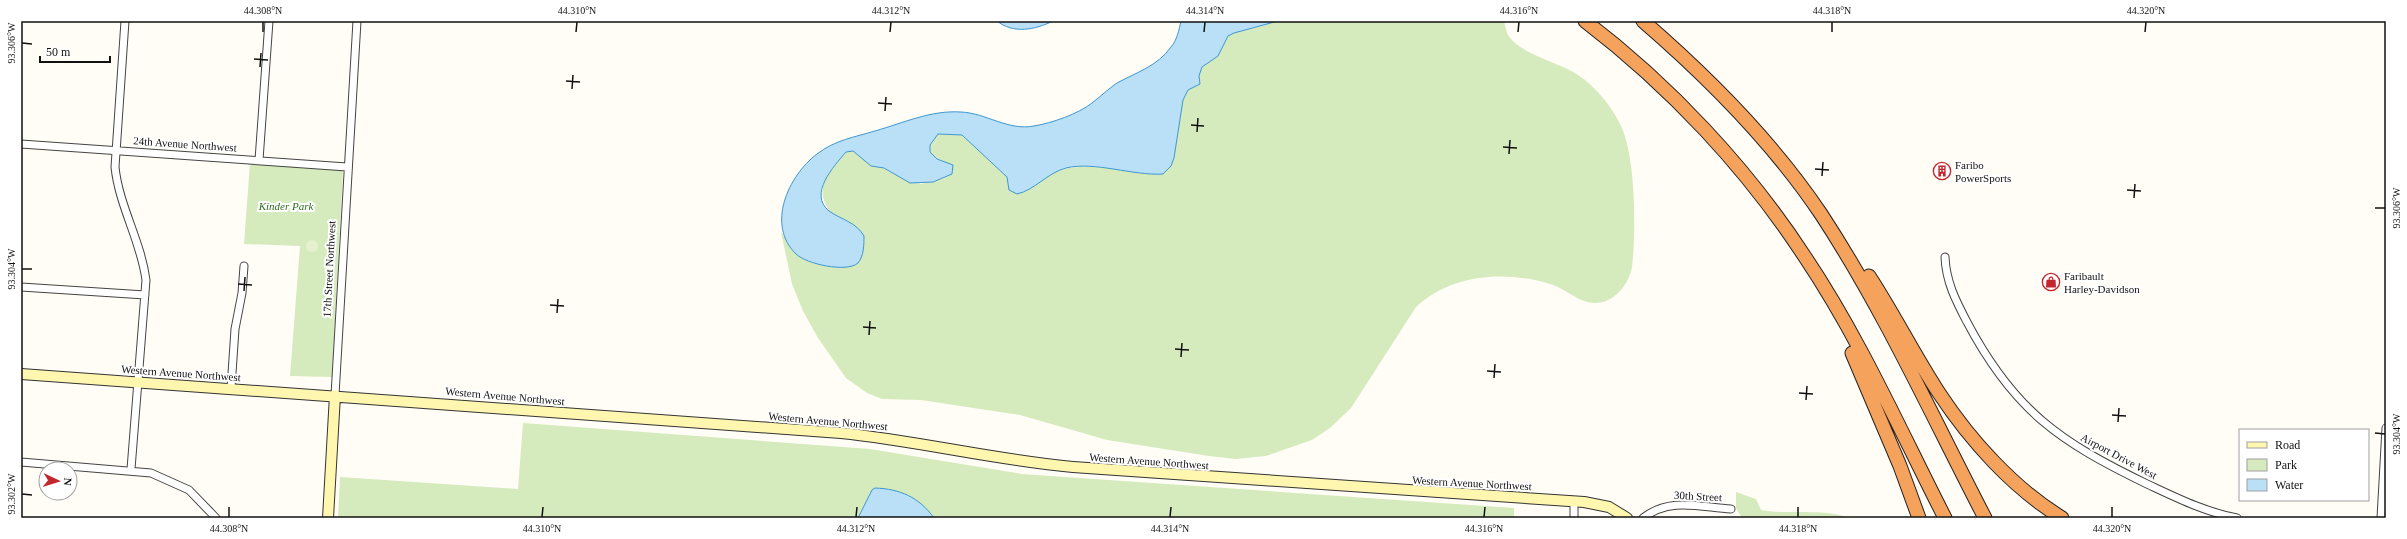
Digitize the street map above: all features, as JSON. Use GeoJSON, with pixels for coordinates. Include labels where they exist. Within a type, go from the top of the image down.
{"type":"FeatureCollection","features":[{"type":"Feature","properties":{"kind":"highway"},"geometry":{"type":"LineString","coordinates":[[1585,21],[1646,72],[1719,146],[1782,223],[1843,318],[1945,518]]}},
{"type":"Feature","properties":{"kind":"highway"},"geometry":{"type":"LineString","coordinates":[[1643,21],[1711,82],[1783,163],[1855,255],[1888,304],[1939,393],[1964,427],[1992,460],[2024,489],[2062,518]]}},
{"type":"Feature","properties":{"kind":"highway"},"geometry":{"type":"LineString","coordinates":[[1783,163],[1820,213],[1869,292],[1985,518]]}},
{"type":"Feature","properties":{"kind":"highway"},"geometry":{"type":"LineString","coordinates":[[1822,285],[1900,466],[1919,518]]}},
{"type":"Feature","properties":{"kind":"street"},"geometry":{"type":"LineString","coordinates":[[125,21],[116,150],[117,183],[144,264],[144,295],[131,470]]}},
{"type":"Feature","properties":{"kind":"street"},"geometry":{"type":"LineString","coordinates":[[259,160],[269,21]]}},
{"type":"Feature","properties":{"kind":"street","name":"17th Street Northwest"},"geometry":{"type":"LineString","coordinates":[[328,518],[347,166],[357,21]]}},
{"type":"Feature","properties":{"kind":"street","name":"24th Avenue Northwest"},"geometry":{"type":"LineString","coordinates":[[21,144],[347,166]]}},
{"type":"Feature","properties":{"kind":"street","name":"Airport Drive West"},"geometry":{"type":"LineString","coordinates":[[1945,258],[1945,273],[1953,295],[1987,357],[2006,385],[2048,427],[2095,458],[2170,495],[2209,511],[2237,518]]}},
{"type":"Feature","properties":{"kind":"street"},"geometry":{"type":"LineString","coordinates":[[231,388],[235,329],[242,293],[244,266]]}},
{"type":"Feature","properties":{"kind":"street"},"geometry":{"type":"LineString","coordinates":[[21,287],[144,295]]}},
{"type":"Feature","properties":{"kind":"street","name":"Western Avenue Northwest"},"geometry":{"type":"LineString","coordinates":[[21,374],[335,395],[841,433],[885,438],[1011,461],[1073,468],[1574,501],[1601,504],[1617,511],[1627,518]]}},
{"type":"Feature","properties":{"kind":"street"},"geometry":{"type":"LineString","coordinates":[[2381,518],[2386,428]]}},
{"type":"Feature","properties":{"kind":"street"},"geometry":{"type":"LineString","coordinates":[[21,462],[131,470],[151,473],[189,490],[216,518]]}},
{"type":"Feature","properties":{"kind":"street"},"geometry":{"type":"LineString","coordinates":[[1574,501],[1574,518]]}},
{"type":"Feature","properties":{"kind":"street","name":"30th Street"},"geometry":{"type":"LineString","coordinates":[[1643,518],[1652,511],[1665,506],[1731,509]]}},
{"type":"Feature","properties":{"kind":"green space"},"geometry":{"type":"Polygon","coordinates":[[[1278,21],[1504,21],[1508,35],[1520,47],[1566,68],[1588,82],[1607,103],[1617,118],[1626,140],[1630,157],[1634,195],[1634,235],[1632,267],[1624,287],[1614,297],[1594,303],[1583,301],[1550,284],[1515,277],[1497,276],[1479,278],[1445,288],[1430,296],[1416,307],[1351,408],[1330,428],[1312,440],[1266,456],[1236,459],[1209,456],[1107,440],[1020,415],[921,400],[882,399],[867,393],[846,378],[818,338],[803,311],[792,284],[781,232],[797,255],[816,264],[829,210],[824,202],[823,186],[829,172],[846,152],[853,151],[871,166],[884,168],[921,184],[945,178],[946,163],[937,159],[930,152],[930,145],[937,134],[962,135],[1007,177],[1010,185],[1025,192],[1042,179],[1053,173],[1064,169],[1077,167],[1119,169],[1159,174],[1174,158],[1183,100],[1188,90],[1200,84],[1199,76],[1202,67],[1218,56],[1228,36],[1278,21]]]}},
{"type":"Feature","properties":{"kind":"green space","name":"Kinder Park"},"geometry":{"type":"Polygon","coordinates":[[[250,163],[343,170],[332,377],[290,376],[300,246],[244,244],[250,163]]]}},
{"type":"Feature","properties":{"kind":"green space"},"geometry":{"type":"Polygon","coordinates":[[[314,240],[317,241],[317,251],[310,252],[307,251],[306,244],[307,241],[314,240]]]}},
{"type":"Feature","properties":{"kind":"green space"},"geometry":{"type":"Polygon","coordinates":[[[523,423],[870,449],[1022,474],[1514,508],[1514,518],[338,518],[340,477],[518,489],[523,423]]]}},
{"type":"Feature","properties":{"kind":"green space"},"geometry":{"type":"Polygon","coordinates":[[[1736,492],[1756,499],[1761,510],[1829,513],[1848,518],[1742,518],[1736,508],[1736,492]]]}},
{"type":"Feature","properties":{"kind":"water"},"geometry":{"type":"Polygon","coordinates":[[[997,21],[1053,21],[1039,27],[1017,29],[1010,28],[997,21]]]}},
{"type":"Feature","properties":{"kind":"water"},"geometry":{"type":"Polygon","coordinates":[[[1181,21],[1278,21],[1228,36],[1218,56],[1202,67],[1199,76],[1200,84],[1188,90],[1183,100],[1174,158],[1171,166],[1163,174],[1139,173],[1102,167],[1077,166],[1059,170],[1030,189],[1017,194],[1009,190],[1007,177],[962,135],[938,134],[930,145],[930,152],[937,159],[953,165],[952,174],[933,182],[910,183],[884,168],[871,166],[853,151],[846,152],[825,180],[821,197],[823,204],[829,211],[857,227],[864,236],[863,253],[858,263],[853,266],[845,267],[817,264],[801,258],[787,242],[783,229],[782,215],[784,201],[797,175],[807,163],[831,145],[917,118],[939,113],[970,113],[1006,124],[1024,127],[1041,125],[1064,118],[1080,111],[1117,83],[1160,59],[1166,54],[1175,41],[1181,21]]]}},
{"type":"Feature","properties":{"kind":"water"},"geometry":{"type":"Polygon","coordinates":[[[875,488],[901,492],[922,505],[934,518],[858,518],[872,490],[875,488]]]}},
{"type":"Feature","properties":{"kind":"place","name":"Faribo PowerSports"},"geometry":{"type":"Point","coordinates":[1942,171]}},
{"type":"Feature","properties":{"kind":"place","name":"Faribault Harley-Davidson"},"geometry":{"type":"Point","coordinates":[2051,282]}}]}
